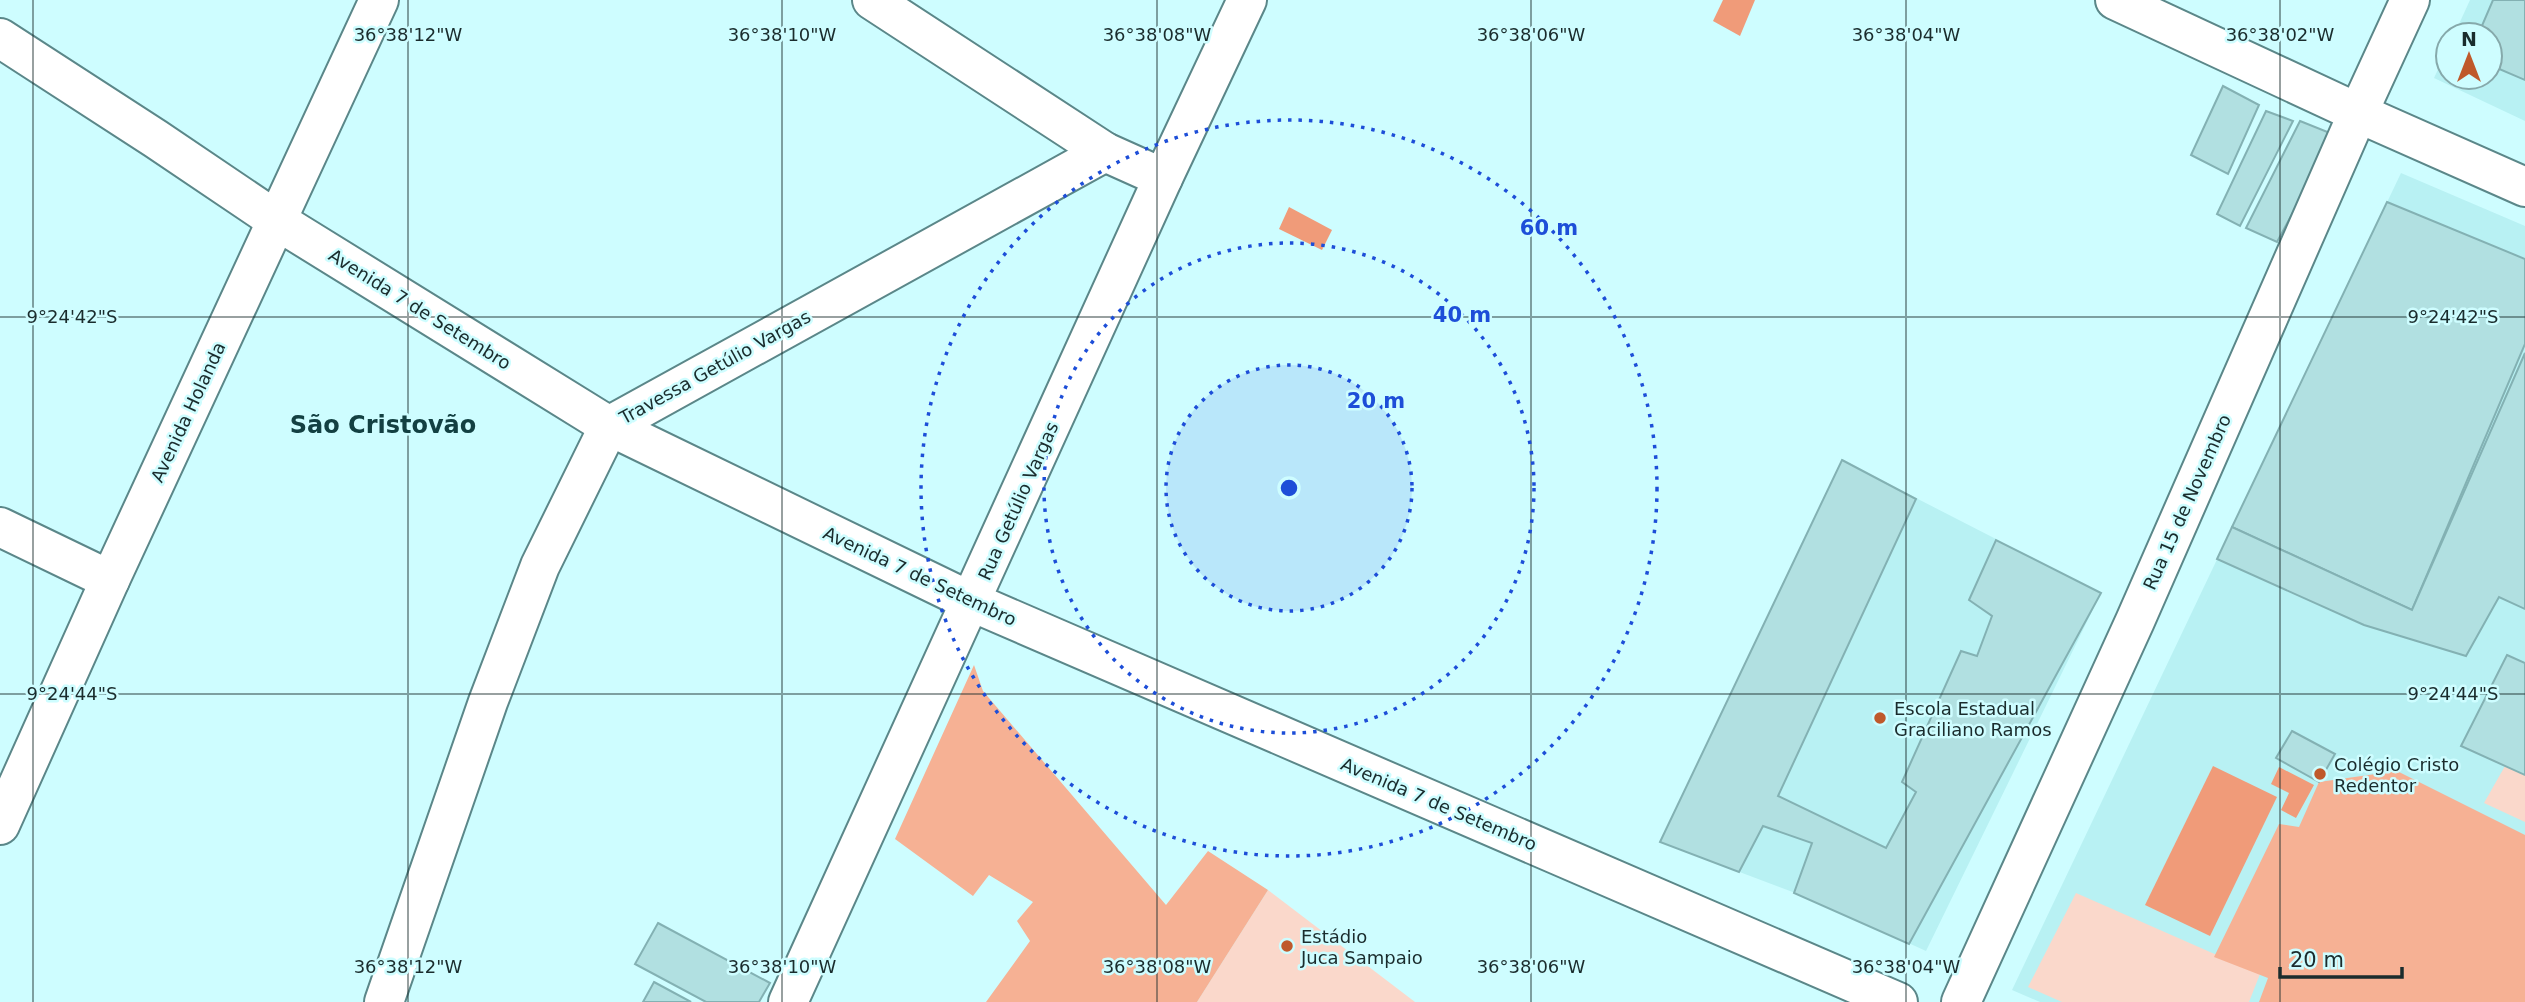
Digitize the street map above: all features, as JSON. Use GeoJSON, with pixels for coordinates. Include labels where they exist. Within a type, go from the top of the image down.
{"type":"FeatureCollection","features":[{"type":"Feature","properties":{"kind":"street","name":"Avenida Holanda"},"geometry":{"type":"LineString","coordinates":[[0,825],[110,580],[379,0]]}},
{"type":"Feature","properties":{"kind":"street"},"geometry":{"type":"LineString","coordinates":[[872,0],[1105,152],[1163,178]]}},
{"type":"Feature","properties":{"kind":"street","name":"Rua Getúlio Vargas"},"geometry":{"type":"LineString","coordinates":[[788,1002],[1163,178],[1247,0]]}},
{"type":"Feature","properties":{"kind":"street"},"geometry":{"type":"LineString","coordinates":[[2115,0],[2525,187]]}},
{"type":"Feature","properties":{"kind":"street","name":"Rua 15 de Novembro"},"geometry":{"type":"LineString","coordinates":[[1961,1002],[2135,621],[2410,0]]}},
{"type":"Feature","properties":{"kind":"street","name":"Avenida 7 de Setembro"},"geometry":{"type":"LineString","coordinates":[[0,38],[276,220],[609,426],[972,602],[1898,1002]]}},
{"type":"Feature","properties":{"kind":"street","name":"Travessa Getúlio Vargas"},"geometry":{"type":"LineString","coordinates":[[384,1002],[488,702],[540,566],[609,426],[1105,152]]}},
{"type":"Feature","properties":{"kind":"street"},"geometry":{"type":"LineString","coordinates":[[0,527],[110,580]]}},
{"type":"Feature","properties":{"kind":"shaded area"},"geometry":{"type":"Polygon","coordinates":[[[1723,0],[1755,0],[1740,36],[1713,21],[1723,0]]]}},
{"type":"Feature","properties":{"kind":"shaded area"},"geometry":{"type":"Polygon","coordinates":[[[2470,0],[2525,0],[2525,121],[2462,91],[2504,91],[2504,21],[2460,21],[2470,0]]]}},
{"type":"Feature","properties":{"kind":"shaded area","name":"Colégio Cristo Redentor"},"geometry":{"type":"Polygon","coordinates":[[[2401,173],[2525,226],[2525,1002],[2040,1002],[2012,990],[2401,173]]]}},
{"type":"Feature","properties":{"kind":"shaded area"},"geometry":{"type":"Polygon","coordinates":[[[1289,207],[1332,230],[1322,250],[1279,229],[1289,207]]]}},
{"type":"Feature","properties":{"kind":"shaded area","name":"Escola Estadual Graciliano Ramos"},"geometry":{"type":"Polygon","coordinates":[[[1842,460],[2101,593],[1926,951],[1814,900],[1660,842],[1842,460]]]}},
{"type":"Feature","properties":{"kind":"shaded area"},"geometry":{"type":"Polygon","coordinates":[[[974,665],[983,691],[1166,905],[1208,851],[1268,890],[1197,1002],[986,1002],[1030,941],[1017,921],[1033,902],[989,875],[973,896],[895,839],[974,665]]]}},
{"type":"Feature","properties":{"kind":"shaded area"},"geometry":{"type":"Polygon","coordinates":[[[2213,766],[2277,797],[2210,936],[2145,905],[2213,766]]]}},
{"type":"Feature","properties":{"kind":"shaded area"},"geometry":{"type":"Polygon","coordinates":[[[2505,766],[2525,775],[2525,822],[2484,803],[2505,766]]]}},
{"type":"Feature","properties":{"kind":"shaded area"},"geometry":{"type":"Polygon","coordinates":[[[2279,767],[2314,785],[2296,818],[2281,810],[2289,793],[2271,784],[2279,767]]]}},
{"type":"Feature","properties":{"kind":"shaded area"},"geometry":{"type":"Polygon","coordinates":[[[2397,771],[2525,835],[2525,1002],[2259,1002],[2268,978],[2214,957],[2279,824],[2299,827],[2319,782],[2397,771]]]}},
{"type":"Feature","properties":{"kind":"shaded area","name":"Estádio Juca Sampaio"},"geometry":{"type":"Polygon","coordinates":[[[1268,890],[1415,1002],[1197,1002],[1268,890]]]}},
{"type":"Feature","properties":{"kind":"shaded area"},"geometry":{"type":"Polygon","coordinates":[[[2076,893],[2260,974],[2249,1002],[2062,1002],[2028,987],[2076,893]]]}},
{"type":"Feature","properties":{"kind":"building"},"geometry":{"type":"Polygon","coordinates":[[[2493,0],[2525,0],[2525,80],[2504,71],[2504,21],[2484,21],[2493,0]]]}},
{"type":"Feature","properties":{"kind":"building"},"geometry":{"type":"Polygon","coordinates":[[[2223,86],[2259,105],[2228,174],[2191,155],[2223,86]]]}},
{"type":"Feature","properties":{"kind":"building"},"geometry":{"type":"Polygon","coordinates":[[[2266,111],[2293,121],[2240,226],[2217,214],[2266,111]]]}},
{"type":"Feature","properties":{"kind":"building"},"geometry":{"type":"Polygon","coordinates":[[[2300,121],[2335,135],[2277,242],[2246,228],[2300,121]]]}},
{"type":"Feature","properties":{"kind":"building"},"geometry":{"type":"Polygon","coordinates":[[[2387,202],[2525,259],[2525,344],[2412,610],[2232,527],[2387,202]]]}},
{"type":"Feature","properties":{"kind":"building"},"geometry":{"type":"Polygon","coordinates":[[[2525,353],[2525,609],[2499,597],[2466,656],[2364,625],[2217,559],[2232,527],[2412,610],[2525,353]]]}},
{"type":"Feature","properties":{"kind":"building","name":"Escola Estadual Graciliano Ramos"},"geometry":{"type":"Polygon","coordinates":[[[1842,460],[1916,499],[1778,796],[1886,848],[1916,792],[1902,782],[1961,651],[1977,656],[1992,616],[1969,600],[1996,540],[2101,593],[1909,944],[1794,893],[1812,843],[1763,826],[1739,872],[1660,842],[1842,460]]]}},
{"type":"Feature","properties":{"kind":"building"},"geometry":{"type":"Polygon","coordinates":[[[2507,655],[2525,663],[2525,775],[2461,746],[2507,655]]]}},
{"type":"Feature","properties":{"kind":"building"},"geometry":{"type":"Polygon","coordinates":[[[2292,731],[2335,754],[2319,782],[2276,758],[2292,731]]]}},
{"type":"Feature","properties":{"kind":"building"},"geometry":{"type":"Polygon","coordinates":[[[658,923],[770,983],[759,1002],[706,1002],[635,964],[658,923]]]}},
{"type":"Feature","properties":{"kind":"building"},"geometry":{"type":"Polygon","coordinates":[[[654,982],[691,1002],[643,1002],[654,982]]]}},
{"type":"Feature","properties":{"kind":"place","name":"Escola Estadual Graciliano Ramos"},"geometry":{"type":"Point","coordinates":[1880,718]}},
{"type":"Feature","properties":{"kind":"place","name":"Colégio Cristo Redentor"},"geometry":{"type":"Point","coordinates":[2320,774]}},
{"type":"Feature","properties":{"kind":"place","name":"Estádio Juca Sampaio"},"geometry":{"type":"Point","coordinates":[1287,946]}},
{"type":"Feature","properties":{"kind":"district","name":"São Cristovão"},"geometry":{"type":"Point","coordinates":[383,425]}}]}
